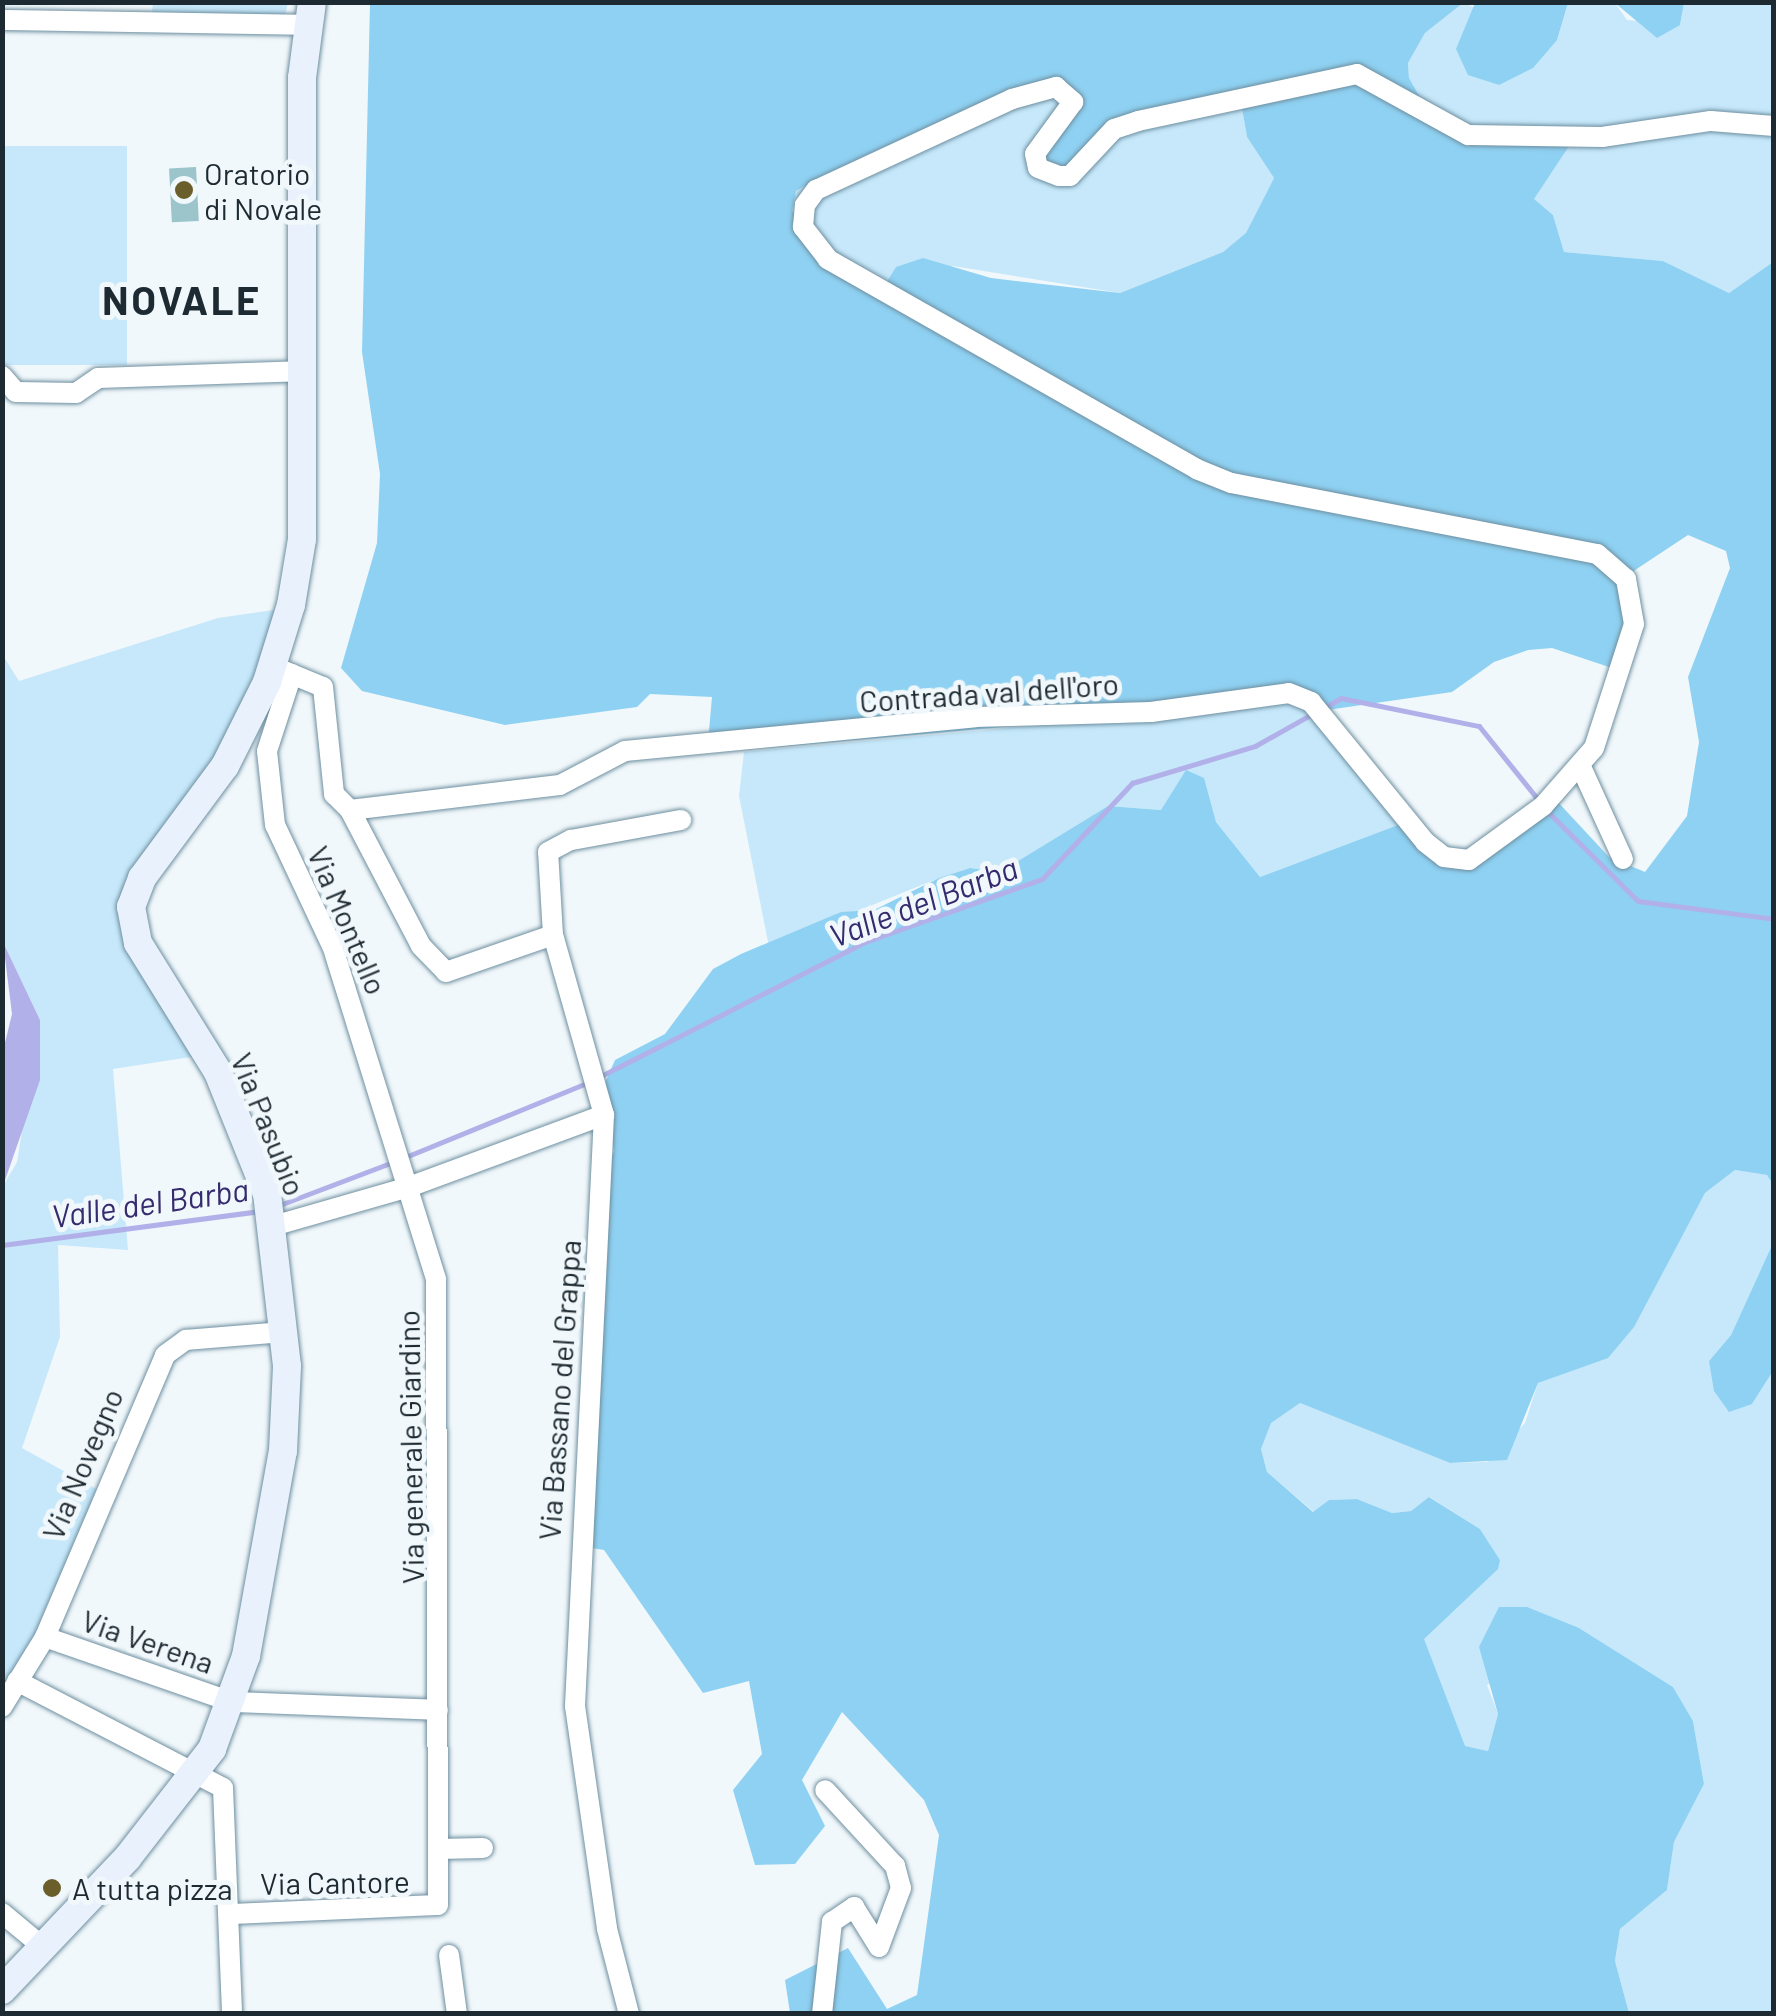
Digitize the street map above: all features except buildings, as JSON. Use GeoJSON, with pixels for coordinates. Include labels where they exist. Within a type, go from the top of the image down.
{"type":"FeatureCollection","features":[{"type":"Feature","properties":{"kind":"main road","name":"Via Pasubio"},"geometry":{"type":"LineString","coordinates":[[2,1990],[199,1773],[232,1702],[283,1450],[283,1332],[270,1212],[218,1072],[138,943],[132,907],[142,878],[225,766],[282,670],[302,539],[309,14]]}},
{"type":"Feature","properties":{"kind":"street"},"geometry":{"type":"LineString","coordinates":[[2,20],[309,14]]}},
{"type":"Feature","properties":{"kind":"street","name":"Contrada val dell'oro"},"geometry":{"type":"LineString","coordinates":[[350,810],[560,785],[625,751],[975,717],[1152,712],[1289,694],[1311,702],[1444,858],[1487,853],[1581,767],[1632,638],[1626,579],[1597,554],[1231,483],[1197,469],[828,259],[802,227],[805,205],[816,190],[1012,99],[1056,88],[1072,102],[1035,154],[1038,168],[1058,176],[1070,176],[1126,125],[1357,74],[1468,135],[1602,137],[1711,120],[1774,126]]}},
{"type":"Feature","properties":{"kind":"street"},"geometry":{"type":"LineString","coordinates":[[2,376],[16,392],[76,393],[98,378],[306,371]]}},
{"type":"Feature","properties":{"kind":"street"},"geometry":{"type":"LineString","coordinates":[[282,670],[324,687],[334,794],[350,810],[421,946],[446,972],[494,962],[553,935]]}},
{"type":"Feature","properties":{"kind":"street","name":"Via Montello"},"geometry":{"type":"LineString","coordinates":[[282,670],[268,752],[275,824],[332,946],[406,1182]]}},
{"type":"Feature","properties":{"kind":"street"},"geometry":{"type":"LineString","coordinates":[[1581,767],[1623,859]]}},
{"type":"Feature","properties":{"kind":"street","name":"Via Bassano del Grappa"},"geometry":{"type":"LineString","coordinates":[[630,2014],[606,1929],[575,1706],[604,1115],[553,935],[548,852],[571,840],[682,820]]}},
{"type":"Feature","properties":{"kind":"street"},"geometry":{"type":"LineString","coordinates":[[270,1212],[406,1182],[604,1115]]}},
{"type":"Feature","properties":{"kind":"street","name":"Via generale Giardino"},"geometry":{"type":"LineString","coordinates":[[406,1182],[436,1279],[442,1362],[438,1710]]}},
{"type":"Feature","properties":{"kind":"street","name":"Via Novegno"},"geometry":{"type":"LineString","coordinates":[[2,1706],[45,1637],[165,1355],[186,1340],[283,1332]]}},
{"type":"Feature","properties":{"kind":"street","name":"Via Verena"},"geometry":{"type":"LineString","coordinates":[[45,1637],[232,1702],[438,1710]]}},
{"type":"Feature","properties":{"kind":"street"},"geometry":{"type":"LineString","coordinates":[[17,1681],[199,1773]]}},
{"type":"Feature","properties":{"kind":"street"},"geometry":{"type":"LineString","coordinates":[[438,1710],[438,1849],[483,1848]]}},
{"type":"Feature","properties":{"kind":"street","name":"Via Cantore"},"geometry":{"type":"LineString","coordinates":[[199,1773],[222,1788],[228,1803],[232,2014]]}},
{"type":"Feature","properties":{"kind":"street"},"geometry":{"type":"LineString","coordinates":[[822,2014],[832,1922],[854,1907],[879,1947],[900,1888],[894,1866],[825,1790]]}},
{"type":"Feature","properties":{"kind":"street","name":"Via Cantore"},"geometry":{"type":"LineString","coordinates":[[230,1914],[438,1905],[438,1849]]}},
{"type":"Feature","properties":{"kind":"street"},"geometry":{"type":"LineString","coordinates":[[2,1913],[43,1947]]}},
{"type":"Feature","properties":{"kind":"street"},"geometry":{"type":"LineString","coordinates":[[449,1955],[457,2014]]}},
{"type":"Feature","properties":{"kind":"shaded area"},"geometry":{"type":"Polygon","coordinates":[[[1475,2],[1568,3],[1557,40],[1533,68],[1499,85],[1468,75],[1456,49],[1475,2]]]}},
{"type":"Feature","properties":{"kind":"shaded area"},"geometry":{"type":"Polygon","coordinates":[[[153,3],[288,3],[284,19],[152,12],[153,3]]]}},
{"type":"Feature","properties":{"kind":"shaded area"},"geometry":{"type":"Polygon","coordinates":[[[370,3],[1463,3],[1425,33],[1408,63],[1409,78],[1428,111],[1473,130],[1575,137],[1534,199],[1553,215],[1564,252],[1663,261],[1729,293],[1773,262],[1773,1185],[1767,1175],[1735,1170],[1705,1193],[1634,1327],[1608,1358],[1538,1383],[1507,1460],[1450,1463],[1300,1403],[1271,1423],[1261,1449],[1267,1472],[1313,1512],[1329,1500],[1357,1499],[1392,1513],[1411,1511],[1429,1497],[1480,1529],[1500,1560],[1498,1569],[1424,1639],[1465,1746],[1488,1751],[1498,1714],[1479,1647],[1499,1607],[1527,1607],[1579,1628],[1673,1687],[1693,1721],[1704,1784],[1674,1842],[1667,1890],[1620,1929],[1615,1961],[1629,2013],[790,2013],[785,1980],[848,1948],[887,2009],[917,1995],[939,1835],[924,1800],[842,1712],[802,1780],[825,1826],[795,1864],[755,1865],[733,1790],[762,1754],[749,1681],[703,1693],[604,1550],[579,1546],[602,1182],[614,1151],[605,1083],[615,1060],[665,1034],[713,969],[841,912],[874,910],[939,878],[970,868],[1000,872],[1108,806],[1161,810],[1186,770],[1204,778],[1216,822],[1260,877],[1406,822],[1445,862],[1556,800],[1609,857],[1645,872],[1687,816],[1699,742],[1688,677],[1730,568],[1726,551],[1688,535],[1626,576],[1627,673],[1552,648],[1528,650],[1494,662],[1452,692],[1320,711],[1302,701],[707,753],[712,697],[650,694],[637,707],[505,725],[362,691],[341,668],[377,543],[380,474],[362,352],[370,3]],[[1062,81],[823,176],[796,191],[792,211],[880,293],[896,267],[923,258],[991,278],[1120,293],[1223,252],[1246,233],[1274,178],[1247,137],[1239,91],[1107,124],[1066,169],[1040,164],[1070,97],[1062,81]]]}},
{"type":"Feature","properties":{"kind":"shaded area"},"geometry":{"type":"Polygon","coordinates":[[[1463,3],[1557,40],[1568,3],[1615,3],[1627,20],[1680,25],[1684,3],[1773,3],[1773,262],[1729,293],[1663,261],[1564,252],[1553,215],[1533,199],[1574,138],[1473,130],[1428,111],[1409,78],[1408,63],[1425,33],[1463,3]]]}},
{"type":"Feature","properties":{"kind":"shaded area"},"geometry":{"type":"Polygon","coordinates":[[[1615,3],[1684,3],[1680,25],[1657,38],[1615,3]]]}},
{"type":"Feature","properties":{"kind":"shaded area"},"geometry":{"type":"Polygon","coordinates":[[[1029,86],[1106,124],[1239,90],[1247,137],[1274,178],[1246,234],[1223,252],[1120,293],[953,266],[881,294],[791,211],[796,191],[823,176],[1029,86]]]}},
{"type":"Feature","properties":{"kind":"shaded area"},"geometry":{"type":"Polygon","coordinates":[[[3,146],[127,146],[127,365],[3,365],[3,146]]]}},
{"type":"Feature","properties":{"kind":"shaded area"},"geometry":{"type":"Polygon","coordinates":[[[287,608],[274,661],[133,907],[210,1054],[113,1069],[128,1250],[58,1245],[60,1337],[22,1448],[109,1496],[3,1711],[3,1186],[17,1162],[40,1020],[3,942],[2,654],[19,681],[218,618],[287,608]]]}},
{"type":"Feature","properties":{"kind":"shaded area"},"geometry":{"type":"Polygon","coordinates":[[[1302,701],[1406,822],[1260,877],[1216,822],[1203,779],[1177,788],[1162,810],[1108,806],[1000,872],[970,868],[939,878],[769,947],[739,796],[744,752],[1302,701]]]}},
{"type":"Feature","properties":{"kind":"shaded area"},"geometry":{"type":"Polygon","coordinates":[[[3,942],[40,1020],[40,1080],[3,1186],[3,1051],[12,1014],[3,942]]]}},
{"type":"Feature","properties":{"kind":"shaded area"},"geometry":{"type":"Polygon","coordinates":[[[1735,1170],[1767,1175],[1773,1185],[1773,1243],[1731,1335],[1709,1361],[1752,1404],[1773,1371],[1773,2013],[1629,2013],[1615,1961],[1620,1929],[1667,1890],[1674,1842],[1704,1784],[1693,1721],[1673,1687],[1579,1628],[1487,1685],[1498,1714],[1488,1751],[1464,1746],[1423,1639],[1500,1560],[1480,1529],[1430,1497],[1411,1511],[1392,1513],[1357,1499],[1329,1500],[1314,1512],[1267,1472],[1261,1449],[1271,1422],[1300,1403],[1450,1463],[1487,1462],[1525,1423],[1538,1383],[1582,1366],[1645,1303],[1705,1193],[1735,1170]]]}},
{"type":"Feature","properties":{"kind":"shaded area"},"geometry":{"type":"Polygon","coordinates":[[[1773,1243],[1773,1371],[1752,1404],[1729,1412],[1714,1391],[1709,1361],[1731,1335],[1773,1243]]]}},
{"type":"Feature","properties":{"kind":"waterway","name":"Valle del Barba"},"geometry":{"type":"LineString","coordinates":[[1322,709],[1341,698],[1479,726],[1539,801]]}},
{"type":"Feature","properties":{"kind":"waterway","name":"Valle del Barba"},"geometry":{"type":"LineString","coordinates":[[597,1078],[865,942],[1042,879],[1132,783],[1255,746],[1312,714]]}},
{"type":"Feature","properties":{"kind":"waterway","name":"Valle del Barba"},"geometry":{"type":"LineString","coordinates":[[1546,810],[1638,901],[1774,919]]}},
{"type":"Feature","properties":{"kind":"waterway","name":"Valle del Barba"},"geometry":{"type":"LineString","coordinates":[[403,1158],[587,1083]]}},
{"type":"Feature","properties":{"kind":"waterway","name":"Valle del Barba"},"geometry":{"type":"LineString","coordinates":[[277,1206],[393,1162]]}},
{"type":"Feature","properties":{"kind":"waterway","name":"Valle del Barba"},"geometry":{"type":"LineString","coordinates":[[2,1245],[262,1211]]}},
{"type":"Feature","properties":{"kind":"place","name":"Oratorio di Novale"},"geometry":{"type":"Point","coordinates":[184,190]}},
{"type":"Feature","properties":{"kind":"place","name":"A tutta pizza"},"geometry":{"type":"Point","coordinates":[52,1888]}},
{"type":"Feature","properties":{"kind":"district","name":"NOVALE"},"geometry":{"type":"Point","coordinates":[182,299]}}]}
